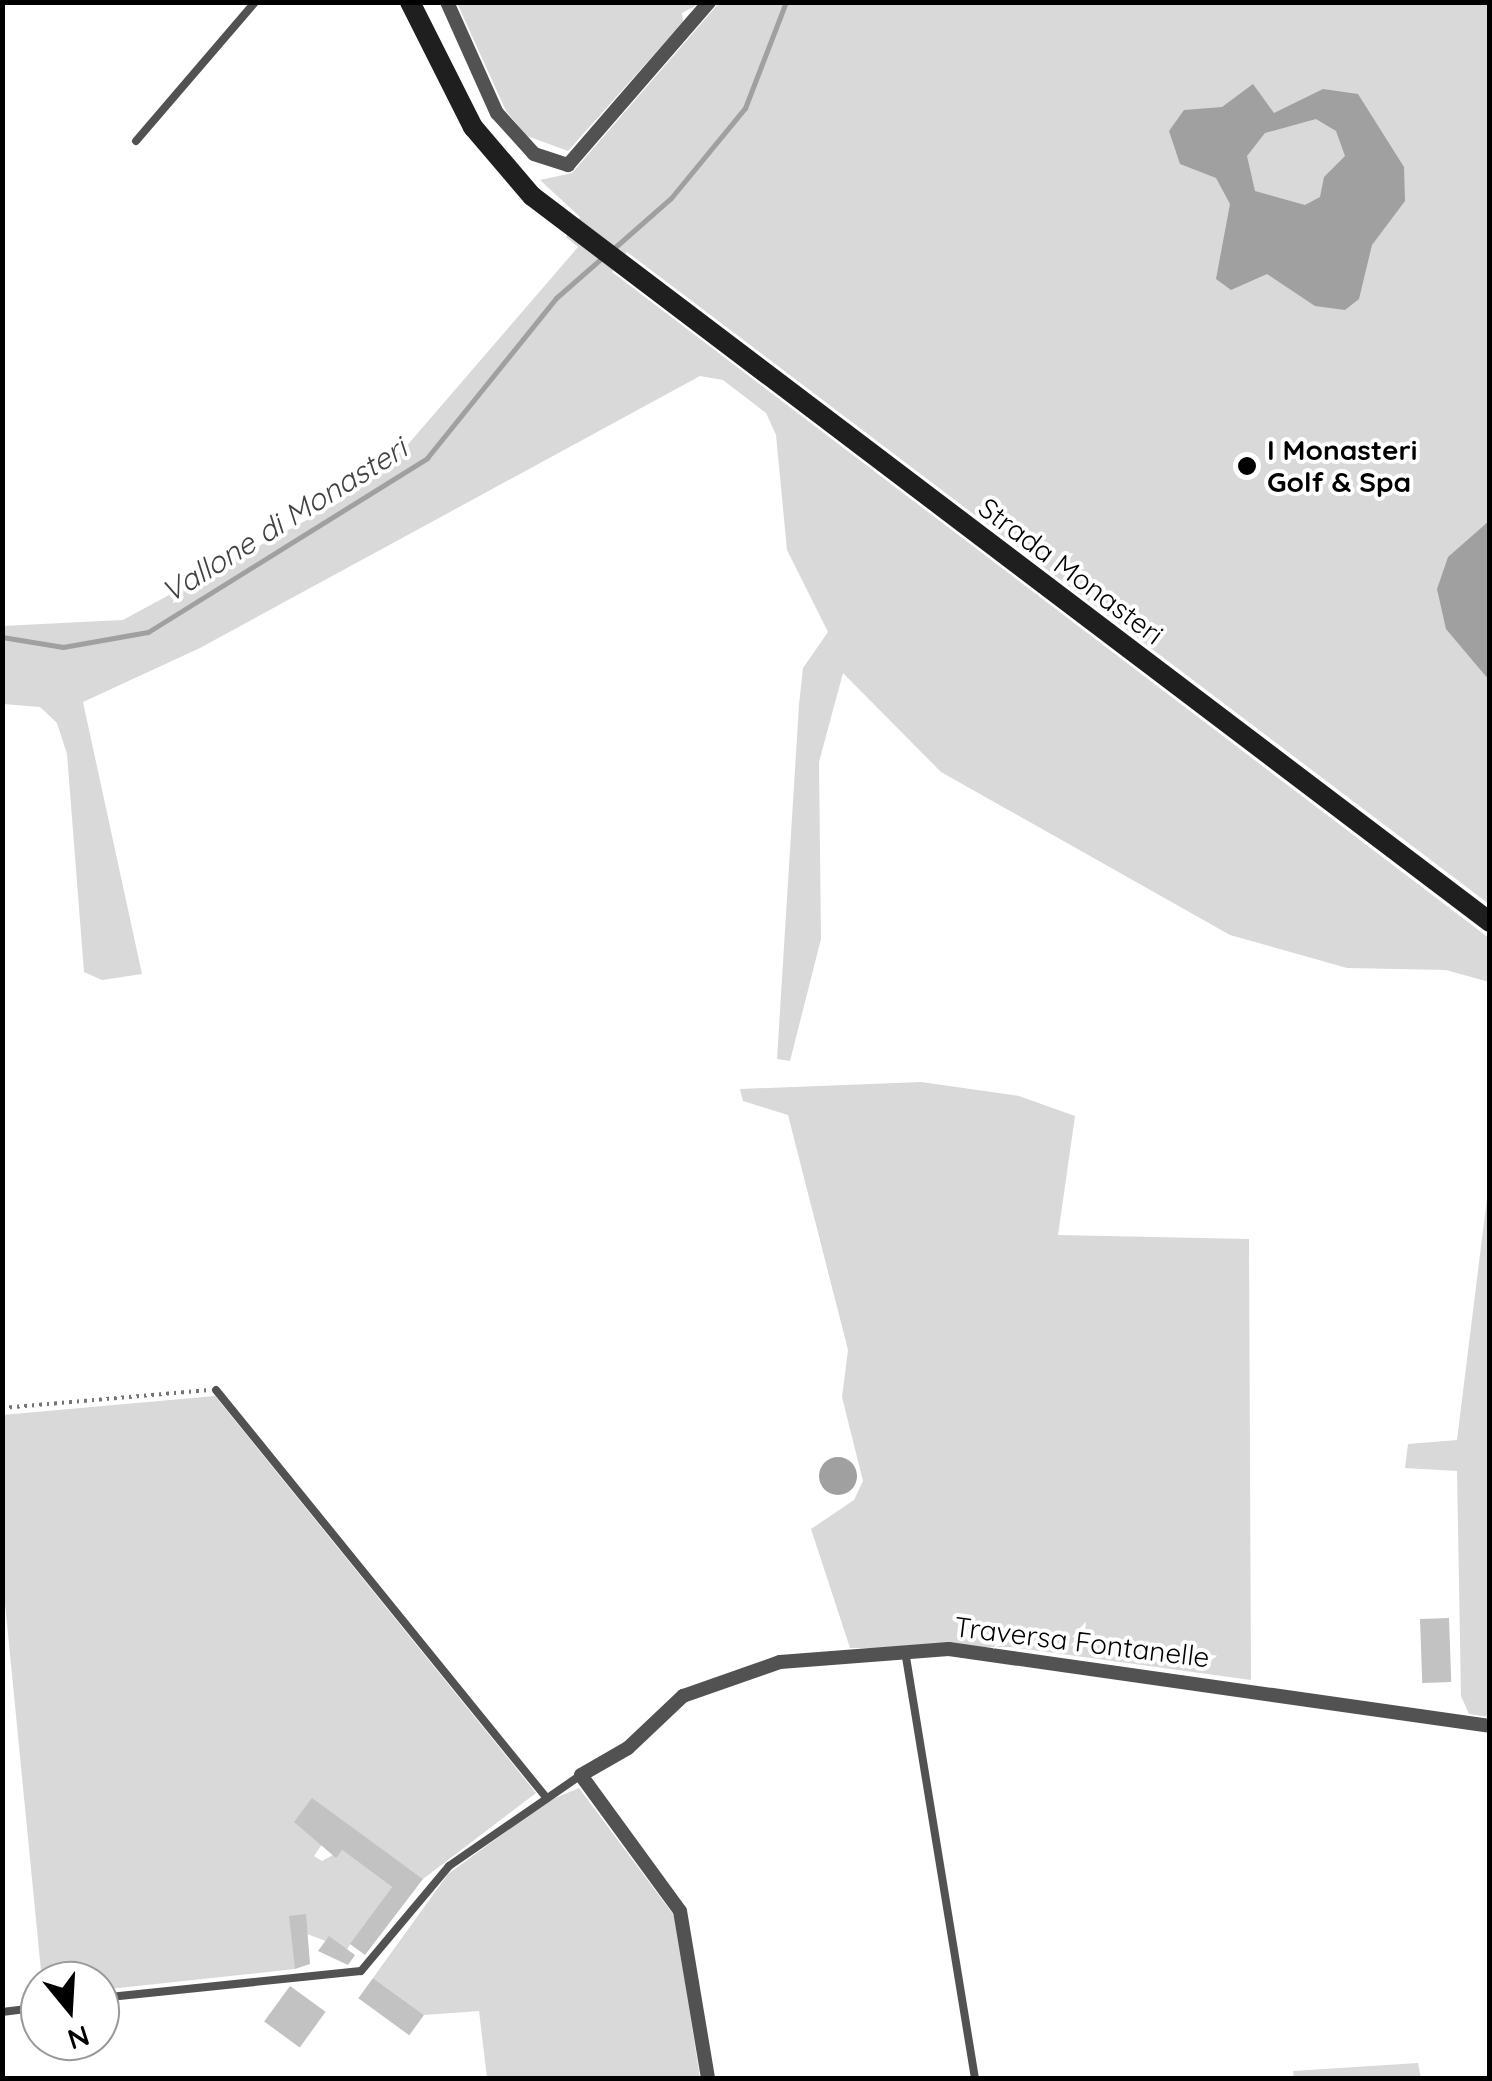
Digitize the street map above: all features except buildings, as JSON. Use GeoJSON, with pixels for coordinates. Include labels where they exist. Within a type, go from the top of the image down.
{"type":"FeatureCollection","features":[{"type":"Feature","properties":{"kind":"main road","name":"Strada Monasteri"},"geometry":{"type":"LineString","coordinates":[[410,2],[472,127],[532,196],[1490,922]]}},
{"type":"Feature","properties":{"kind":"street"},"geometry":{"type":"LineString","coordinates":[[447,2],[497,113],[534,154],[568,165],[709,2]]}},
{"type":"Feature","properties":{"kind":"street","name":"Traversa Fontanelle"},"geometry":{"type":"LineString","coordinates":[[581,1776],[628,1748],[684,1696],[780,1662],[906,1651],[1008,1653],[1490,1726]]}},
{"type":"Feature","properties":{"kind":"street"},"geometry":{"type":"LineString","coordinates":[[581,1776],[680,1911],[708,2078]]}},
{"type":"Feature","properties":{"kind":"lane"},"geometry":{"type":"LineString","coordinates":[[136,141],[255,2]]}},
{"type":"Feature","properties":{"kind":"lane"},"geometry":{"type":"LineString","coordinates":[[216,1390],[545,1796]]}},
{"type":"Feature","properties":{"kind":"lane"},"geometry":{"type":"LineString","coordinates":[[906,1651],[976,2078]]}},
{"type":"Feature","properties":{"kind":"lane"},"geometry":{"type":"LineString","coordinates":[[120,1996],[361,1971],[449,1866],[545,1796],[581,1776]]}},
{"type":"Feature","properties":{"kind":"path"},"geometry":{"type":"LineString","coordinates":[[2,1408],[216,1390]]}},
{"type":"Feature","properties":{"kind":"shaded area"},"geometry":{"type":"Polygon","coordinates":[[[457,3],[701,3],[682,13],[683,22],[568,151],[527,136],[506,111],[457,3]]]}},
{"type":"Feature","properties":{"kind":"shaded area","name":"I Monasteri Golf & Spa"},"geometry":{"type":"Polygon","coordinates":[[[719,3],[1489,3],[1489,904],[627,252],[612,272],[1489,938],[1489,982],[1446,970],[1347,968],[1230,935],[941,772],[843,673],[819,762],[821,939],[790,1061],[777,1059],[803,668],[828,632],[787,550],[776,435],[766,413],[723,380],[700,376],[200,648],[83,702],[142,974],[102,980],[84,972],[67,754],[57,723],[40,707],[3,704],[2,626],[123,620],[340,502],[404,449],[578,247],[566,237],[580,217],[540,180],[572,173],[719,3]]]}},
{"type":"Feature","properties":{"kind":"shaded area"},"geometry":{"type":"Polygon","coordinates":[[[1253,84],[1274,113],[1323,89],[1358,94],[1404,167],[1405,201],[1372,245],[1359,299],[1345,310],[1315,306],[1267,274],[1231,290],[1216,279],[1230,204],[1216,178],[1180,164],[1169,131],[1184,110],[1222,107],[1253,84]],[[1316,119],[1265,133],[1247,156],[1255,191],[1305,205],[1320,197],[1324,177],[1345,156],[1336,131],[1316,119]]]}},
{"type":"Feature","properties":{"kind":"shaded area"},"geometry":{"type":"Polygon","coordinates":[[[1489,521],[1489,680],[1446,629],[1437,589],[1448,557],[1489,521]]]}},
{"type":"Feature","properties":{"kind":"shaded area"},"geometry":{"type":"Polygon","coordinates":[[[921,1082],[1019,1096],[1075,1116],[1058,1235],[1249,1239],[1251,1680],[1010,1647],[850,1648],[811,1529],[854,1500],[863,1481],[842,1397],[848,1350],[788,1115],[743,1101],[740,1089],[921,1082]]]}},
{"type":"Feature","properties":{"kind":"shaded area"},"geometry":{"type":"Polygon","coordinates":[[[1489,1182],[1489,1717],[1469,1714],[1461,1696],[1457,1471],[1405,1468],[1408,1444],[1457,1440],[1489,1182]]]}},
{"type":"Feature","properties":{"kind":"shaded area"},"geometry":{"type":"Polygon","coordinates":[[[215,1396],[536,1793],[423,1879],[312,1799],[323,1843],[314,1856],[322,1861],[342,1850],[392,1887],[347,1949],[307,1934],[295,1969],[120,1988],[120,1961],[40,1961],[3,1583],[2,1415],[215,1396]]]}},
{"type":"Feature","properties":{"kind":"shaded area"},"geometry":{"type":"Polygon","coordinates":[[[838,1457],[851,1463],[857,1476],[851,1489],[838,1495],[825,1489],[819,1476],[825,1463],[838,1457]]]}},
{"type":"Feature","properties":{"kind":"shaded area"},"geometry":{"type":"Polygon","coordinates":[[[579,1788],[675,1917],[700,2078],[487,2078],[479,2011],[424,2015],[373,1978],[448,1874],[548,1801],[579,1788]]]}},
{"type":"Feature","properties":{"kind":"shaded area"},"geometry":{"type":"Polygon","coordinates":[[[1418,2063],[1421,2078],[1294,2078],[1293,2071],[1418,2063]]]}},
{"type":"Feature","properties":{"kind":"waterway","name":"Vallone di Monasteri"},"geometry":{"type":"LineString","coordinates":[[613,249],[671,198],[745,108],[786,2]]}},
{"type":"Feature","properties":{"kind":"waterway","name":"Vallone di Monasteri"},"geometry":{"type":"LineString","coordinates":[[2,637],[63,647],[148,632],[427,458],[556,298],[604,256]]}},
{"type":"Feature","properties":{"kind":"place","name":"I Monasteri Golf & Spa"},"geometry":{"type":"Point","coordinates":[1247,466]}}]}
